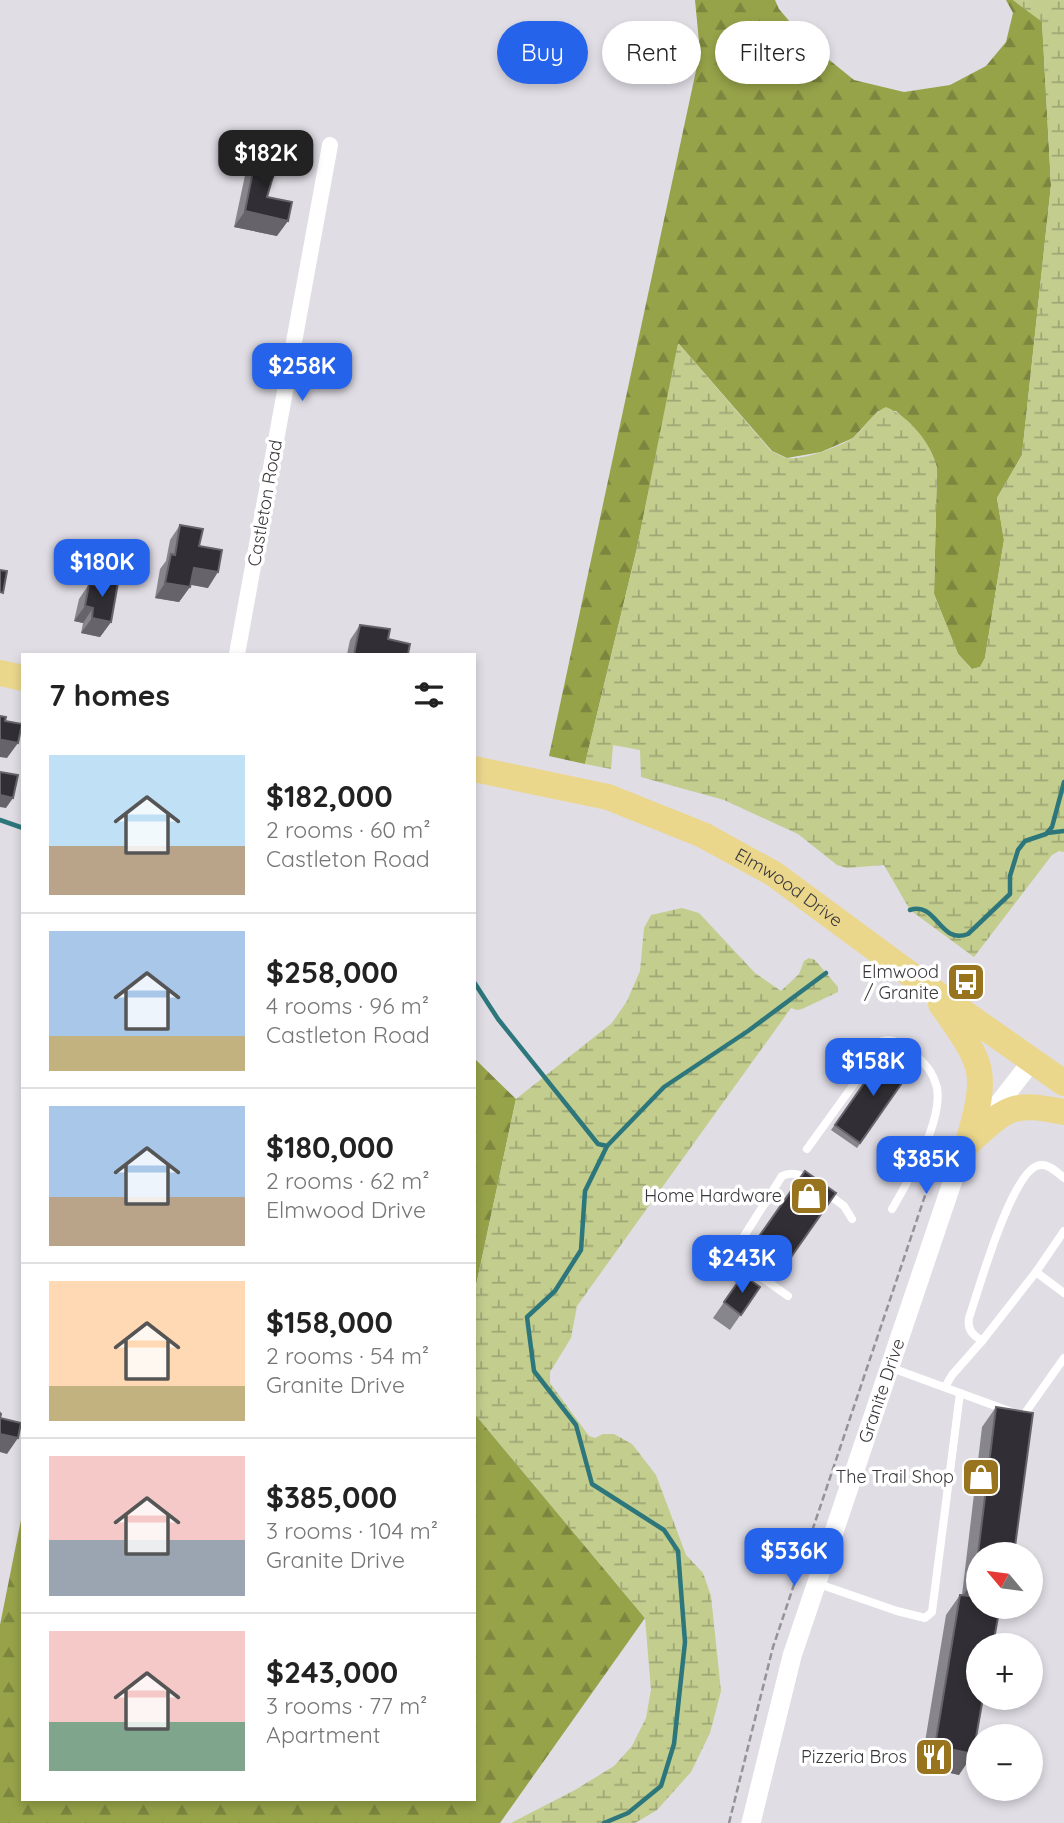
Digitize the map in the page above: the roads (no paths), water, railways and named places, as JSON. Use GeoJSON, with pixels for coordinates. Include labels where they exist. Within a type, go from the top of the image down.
{"type":"FeatureCollection","features":[{"type":"Feature","properties":{"kind":"main road"},"geometry":{"type":"LineString","coordinates":[[0,673],[21,678]]}},
{"type":"Feature","properties":{"kind":"main road","name":"Elmwood Drive"},"geometry":{"type":"LineString","coordinates":[[476,769],[608,797],[703,835],[774,874],[1064,1083]]}},
{"type":"Feature","properties":{"kind":"main road"},"geometry":{"type":"LineString","coordinates":[[930,989],[973,1050],[980,1068],[979,1105],[960,1135]]}},
{"type":"Feature","properties":{"kind":"main road"},"geometry":{"type":"LineString","coordinates":[[960,1135],[1013,1108],[1029,1107],[1064,1112]]}},
{"type":"Feature","properties":{"kind":"street","name":"Castleton Road"},"geometry":{"type":"LineString","coordinates":[[237,653],[330,145]]}},
{"type":"Feature","properties":{"kind":"street","name":"Granite Drive"},"geometry":{"type":"LineString","coordinates":[[751,1823],[785,1680],[956,1171],[960,1135],[1032,1061]]}},
{"type":"Feature","properties":{"kind":"lane"},"geometry":{"type":"LineString","coordinates":[[807,1149],[873,1056],[882,1050],[916,1056],[926,1063],[938,1097],[936,1111],[918,1163],[892,1209]]}},
{"type":"Feature","properties":{"kind":"lane"},"geometry":{"type":"LineString","coordinates":[[982,1341],[971,1332],[968,1326],[969,1318],[1004,1214],[1020,1183],[1032,1167],[1045,1165],[1064,1178]]}},
{"type":"Feature","properties":{"kind":"lane"},"geometry":{"type":"LineString","coordinates":[[788,1296],[737,1259],[734,1254],[782,1176],[788,1173],[808,1178],[844,1206],[852,1219]]}},
{"type":"Feature","properties":{"kind":"lane"},"geometry":{"type":"LineString","coordinates":[[945,1387],[951,1375],[982,1341],[1036,1272],[1064,1231]]}},
{"type":"Feature","properties":{"kind":"lane"},"geometry":{"type":"LineString","coordinates":[[1036,1272],[1064,1293]]}},
{"type":"Feature","properties":{"kind":"lane"},"geometry":{"type":"LineString","coordinates":[[889,1367],[1023,1416],[1064,1357]]}},
{"type":"Feature","properties":{"kind":"lane"},"geometry":{"type":"LineString","coordinates":[[816,1583],[925,1618],[932,1612],[960,1393]]}},
{"type":"Feature","properties":{"kind":"waterway"},"geometry":{"type":"LineString","coordinates":[[910,910],[926,911],[950,934],[968,934],[1010,894],[1010,876],[1018,850],[1025,841],[1046,834],[1052,827],[1064,782]]}},
{"type":"Feature","properties":{"kind":"waterway"},"geometry":{"type":"LineString","coordinates":[[0,820],[21,827]]}},
{"type":"Feature","properties":{"kind":"waterway"},"geometry":{"type":"LineString","coordinates":[[1047,833],[1064,831]]}},
{"type":"Feature","properties":{"kind":"waterway"},"geometry":{"type":"LineString","coordinates":[[604,1823],[628,1813],[661,1786],[674,1744],[685,1642],[678,1551],[664,1530],[592,1484],[576,1425],[534,1371],[527,1317],[555,1291],[581,1250],[585,1191],[607,1146],[664,1087],[748,1031],[826,973]]}},
{"type":"Feature","properties":{"kind":"waterway"},"geometry":{"type":"LineString","coordinates":[[476,985],[498,1019],[598,1144],[607,1146]]}},
{"type":"Feature","properties":{"kind":"place","name":"Elmwood / Granite"},"geometry":{"type":"Point","coordinates":[966,982]}},
{"type":"Feature","properties":{"kind":"place","name":"Home Hardware"},"geometry":{"type":"Point","coordinates":[809,1196]}},
{"type":"Feature","properties":{"kind":"place","name":"The Trail Shop"},"geometry":{"type":"Point","coordinates":[981,1477]}},
{"type":"Feature","properties":{"kind":"place","name":"Pizzeria Bros"},"geometry":{"type":"Point","coordinates":[934,1757]}}]}
